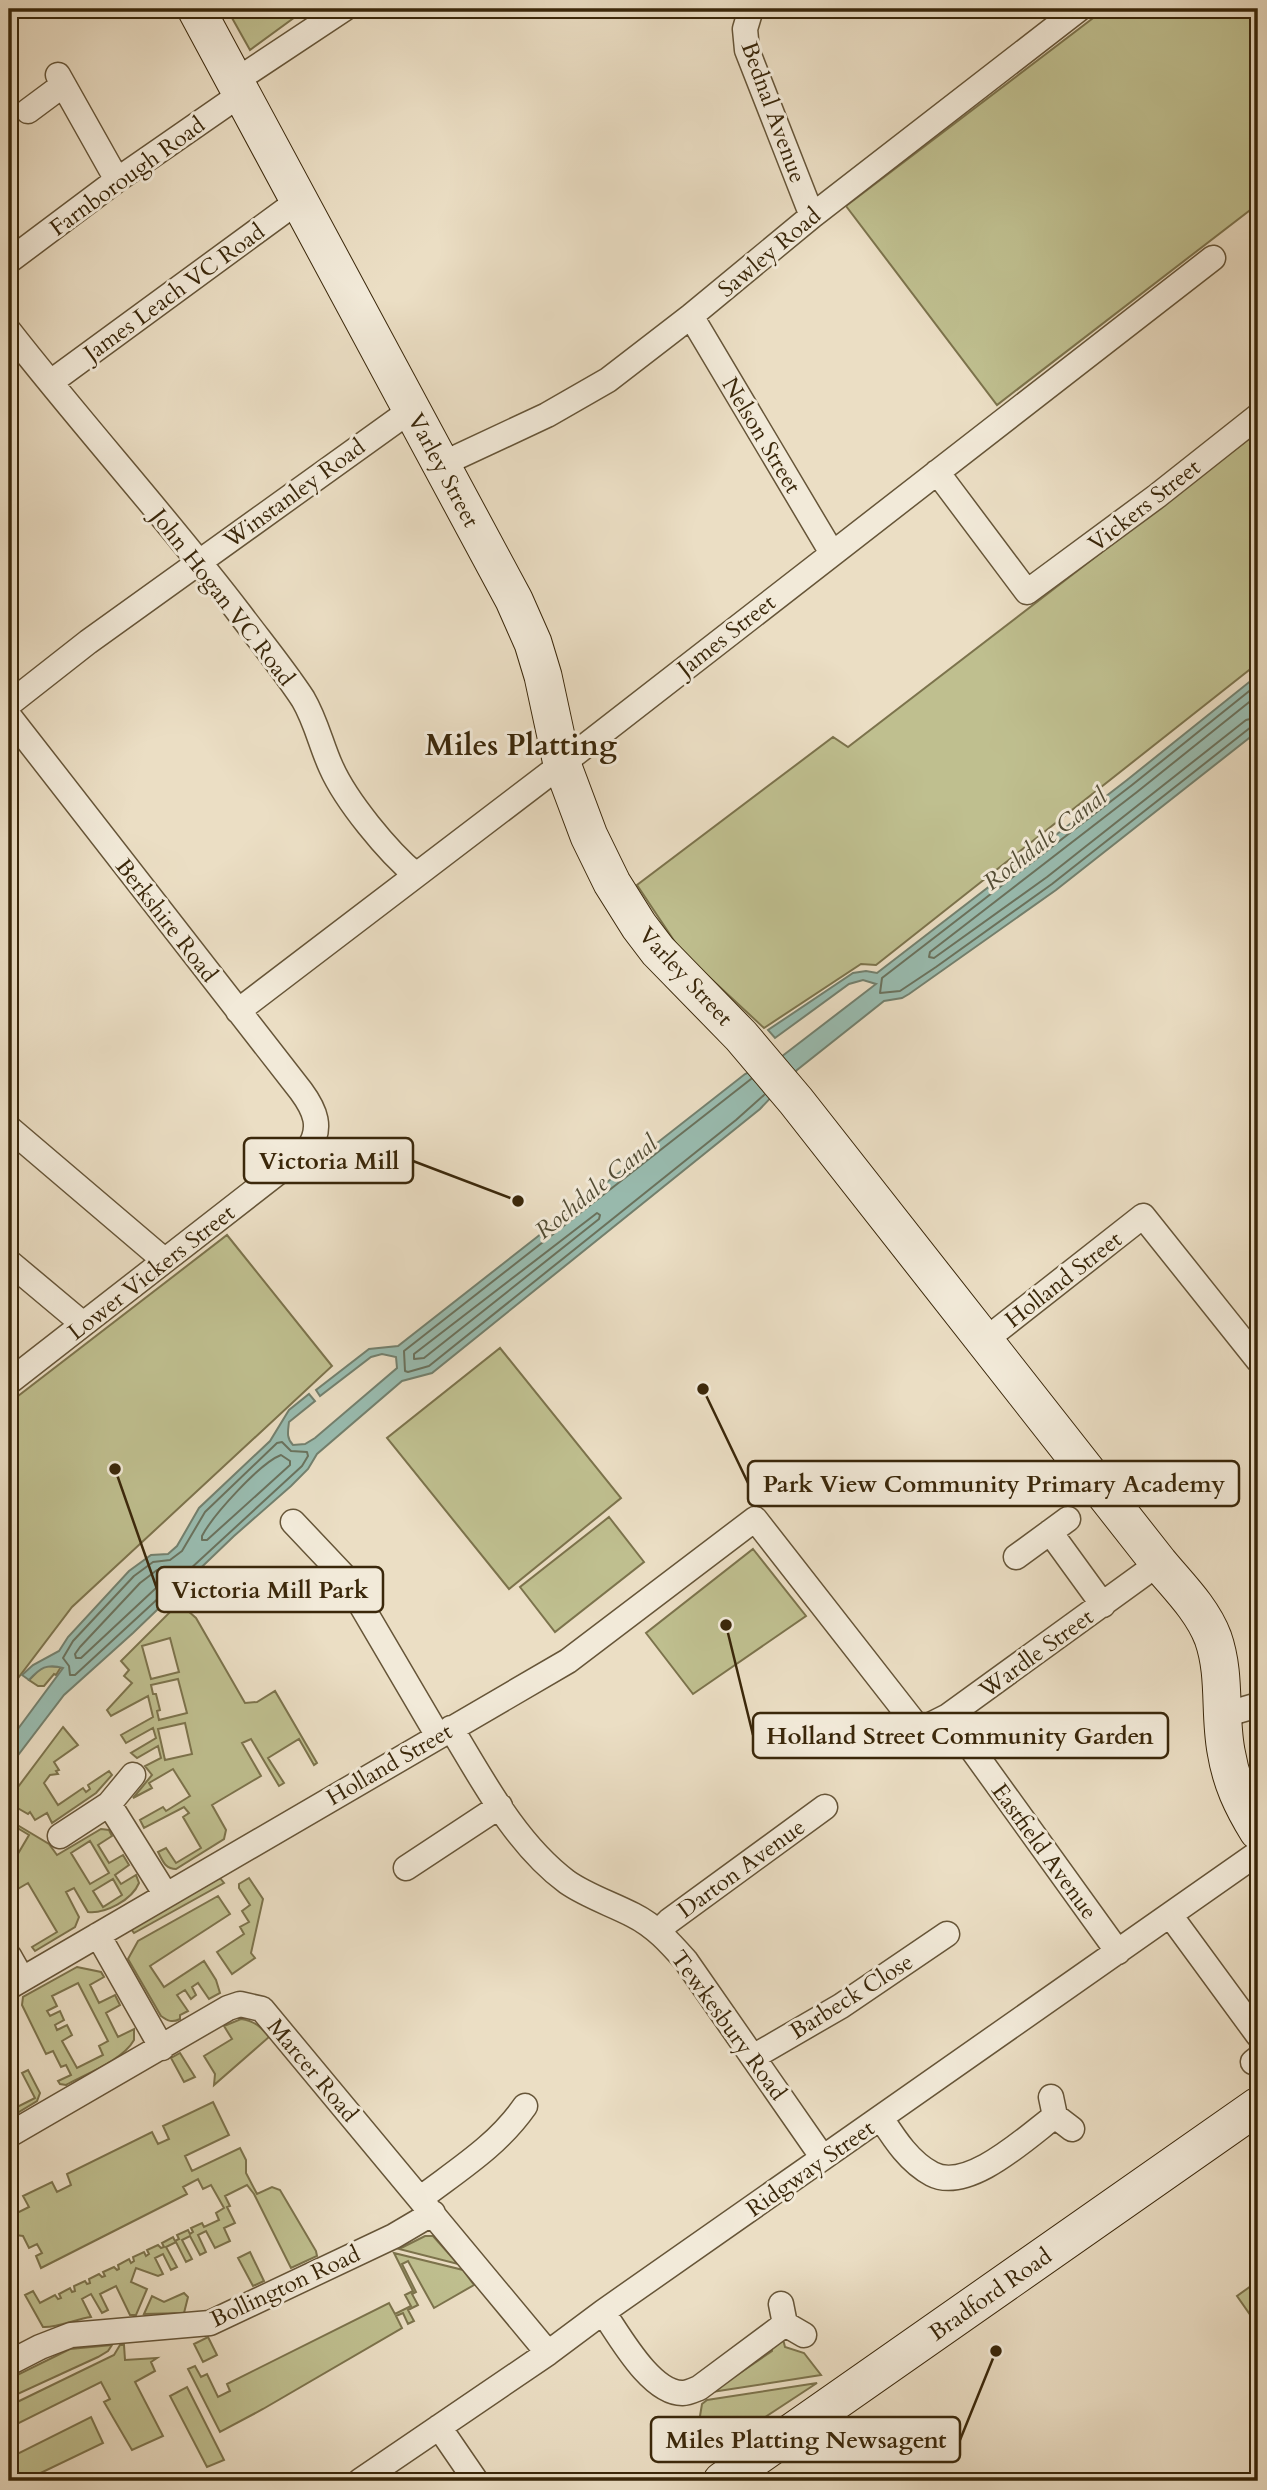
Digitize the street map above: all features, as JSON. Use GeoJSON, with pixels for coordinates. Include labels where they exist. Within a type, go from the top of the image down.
{"type":"FeatureCollection","features":[{"type":"Feature","properties":{"kind":"street","name":"Varley Street"},"geometry":{"type":"LineString","coordinates":[[196,9],[514,600],[543,676],[562,764],[602,863],[639,926],[668,962],[757,1053],[1196,1607],[1212,1637],[1221,1668],[1241,1710],[1226,1749],[1241,1803],[1258,1831]]}},
{"type":"Feature","properties":{"kind":"street","name":"Farnborough Road"},"geometry":{"type":"LineString","coordinates":[[9,261],[117,180],[231,101],[246,74],[344,9]]}},
{"type":"Feature","properties":{"kind":"street","name":"Bednal Avenue"},"geometry":{"type":"LineString","coordinates":[[751,9],[745,29],[747,50],[812,216]]}},
{"type":"Feature","properties":{"kind":"street","name":"Sawley Road"},"geometry":{"type":"LineString","coordinates":[[440,465],[572,402],[608,380],[691,316],[812,216],[1079,9]]}},
{"type":"Feature","properties":{"kind":"street"},"geometry":{"type":"LineString","coordinates":[[27,112],[61,80],[117,180]]}},
{"type":"Feature","properties":{"kind":"street","name":"James Leach VC Road"},"geometry":{"type":"LineString","coordinates":[[51,382],[298,201]]}},
{"type":"Feature","properties":{"kind":"street","name":"James Street"},"geometry":{"type":"LineString","coordinates":[[238,1011],[562,764],[1213,258]]}},
{"type":"Feature","properties":{"kind":"street","name":"Nelson Street"},"geometry":{"type":"LineString","coordinates":[[691,316],[832,553]]}},
{"type":"Feature","properties":{"kind":"street","name":"John Hogan VC Road"},"geometry":{"type":"LineString","coordinates":[[9,331],[199,561],[303,700],[316,724],[341,786],[394,856],[416,875]]}},
{"type":"Feature","properties":{"kind":"street","name":"Winstanley Road"},"geometry":{"type":"LineString","coordinates":[[9,704],[88,642],[411,410]]}},
{"type":"Feature","properties":{"kind":"street","name":"Vickers Street"},"geometry":{"type":"LineString","coordinates":[[937,472],[1027,592],[1157,496],[1258,416]]}},
{"type":"Feature","properties":{"kind":"street","name":"Berkshire Road"},"geometry":{"type":"LineString","coordinates":[[9,716],[309,1102],[318,1129]]}},
{"type":"Feature","properties":{"kind":"street"},"geometry":{"type":"LineString","coordinates":[[9,1128],[164,1260]]}},
{"type":"Feature","properties":{"kind":"street","name":"Lower Vickers Street"},"geometry":{"type":"LineString","coordinates":[[9,1382],[308,1149],[318,1129]]}},
{"type":"Feature","properties":{"kind":"street","name":"Holland Street"},"geometry":{"type":"LineString","coordinates":[[984,1341],[1143,1216],[1258,1360]]}},
{"type":"Feature","properties":{"kind":"street"},"geometry":{"type":"LineString","coordinates":[[9,1262],[83,1324]]}},
{"type":"Feature","properties":{"kind":"street","name":"Holland Street"},"geometry":{"type":"LineString","coordinates":[[16,1983],[568,1661],[755,1520]]}},
{"type":"Feature","properties":{"kind":"street","name":"Wardle Street"},"geometry":{"type":"LineString","coordinates":[[755,1520],[916,1725],[924,1728],[948,1716],[1159,1563]]}},
{"type":"Feature","properties":{"kind":"street","name":"Tewkesbury Road"},"geometry":{"type":"LineString","coordinates":[[293,1522],[344,1576],[444,1732],[526,1843],[555,1873],[570,1884],[633,1915],[658,1932],[686,1961],[823,2158]]}},
{"type":"Feature","properties":{"kind":"street"},"geometry":{"type":"LineString","coordinates":[[1016,1558],[1059,1525],[1103,1605]]}},
{"type":"Feature","properties":{"kind":"street","name":"Eastfield Avenue"},"geometry":{"type":"LineString","coordinates":[[948,1716],[1118,1952]]}},
{"type":"Feature","properties":{"kind":"street"},"geometry":{"type":"LineString","coordinates":[[60,1836],[109,1804],[133,1775]]}},
{"type":"Feature","properties":{"kind":"street"},"geometry":{"type":"LineString","coordinates":[[109,1804],[166,1895]]}},
{"type":"Feature","properties":{"kind":"street"},"geometry":{"type":"LineString","coordinates":[[406,1868],[500,1806]]}},
{"type":"Feature","properties":{"kind":"street","name":"Darton Avenue"},"geometry":{"type":"LineString","coordinates":[[658,1932],[669,1921],[825,1807]]}},
{"type":"Feature","properties":{"kind":"street","name":"Ridgway Street"},"geometry":{"type":"LineString","coordinates":[[360,2481],[548,2353],[1258,1853]]}},
{"type":"Feature","properties":{"kind":"street"},"geometry":{"type":"LineString","coordinates":[[1170,1915],[1258,2035]]}},
{"type":"Feature","properties":{"kind":"street","name":"Barbeck Close"},"geometry":{"type":"LineString","coordinates":[[753,2057],[841,2006],[947,1934]]}},
{"type":"Feature","properties":{"kind":"street"},"geometry":{"type":"LineString","coordinates":[[98,1935],[162,2048]]}},
{"type":"Feature","properties":{"kind":"street"},"geometry":{"type":"LineString","coordinates":[[9,1956],[16,1983]]}},
{"type":"Feature","properties":{"kind":"street","name":"Marcer Road"},"geometry":{"type":"LineString","coordinates":[[9,2135],[232,2006],[249,2005],[262,2009],[548,2353]]}},
{"type":"Feature","properties":{"kind":"street","name":"Bollington Road"},"geometry":{"type":"LineString","coordinates":[[9,2363],[71,2335],[210,2323],[394,2236],[427,2206],[491,2133],[510,2127],[525,2106]]}},
{"type":"Feature","properties":{"kind":"street","name":"Bradford Road"},"geometry":{"type":"LineString","coordinates":[[722,2481],[1258,2106]]}},
{"type":"Feature","properties":{"kind":"street"},"geometry":{"type":"LineString","coordinates":[[881,2118],[915,2163],[934,2175],[951,2178],[969,2174],[991,2163],[1059,2114]]}},
{"type":"Feature","properties":{"kind":"street"},"geometry":{"type":"LineString","coordinates":[[603,2312],[648,2375],[684,2401],[790,2321]]}},
{"type":"Feature","properties":{"kind":"street"},"geometry":{"type":"LineString","coordinates":[[439,2427],[477,2481]]}},
{"type":"Feature","properties":{"kind":"green space"},"geometry":{"type":"Polygon","coordinates":[[[227,9],[306,9],[250,50],[227,9]]]}},
{"type":"Feature","properties":{"kind":"green space"},"geometry":{"type":"Polygon","coordinates":[[[1105,9],[1258,9],[1258,204],[997,405],[846,206],[1105,9]]]}},
{"type":"Feature","properties":{"kind":"green space"},"geometry":{"type":"Polygon","coordinates":[[[1258,432],[1258,663],[876,965],[861,964],[764,1028],[681,951],[637,885],[833,737],[848,747],[1258,432]]]}},
{"type":"Feature","properties":{"kind":"green space"},"geometry":{"type":"Polygon","coordinates":[[[227,1235],[332,1366],[72,1607],[9,1690],[9,1403],[227,1235]]]}},
{"type":"Feature","properties":{"kind":"green space"},"geometry":{"type":"Polygon","coordinates":[[[500,1348],[621,1498],[509,1589],[387,1438],[500,1348]]]}},
{"type":"Feature","properties":{"kind":"green space"},"geometry":{"type":"Polygon","coordinates":[[[609,1517],[644,1562],[555,1632],[520,1587],[609,1517]]]}},
{"type":"Feature","properties":{"kind":"green space"},"geometry":{"type":"Polygon","coordinates":[[[753,1549],[806,1616],[693,1694],[646,1633],[753,1549]]]}},
{"type":"Feature","properties":{"kind":"green space"},"geometry":{"type":"Polygon","coordinates":[[[179,1603],[196,1618],[245,1703],[257,1702],[275,1691],[317,1763],[314,1765],[299,1739],[268,1758],[284,1783],[279,1786],[251,1739],[242,1743],[261,1776],[212,1805],[226,1830],[224,1839],[176,1869],[169,1868],[158,1852],[166,1848],[176,1863],[201,1848],[183,1817],[189,1813],[184,1807],[144,1828],[140,1820],[163,1807],[166,1811],[190,1796],[173,1769],[149,1783],[152,1788],[133,1798],[152,1775],[145,1766],[161,1758],[158,1746],[137,1758],[131,1753],[156,1738],[153,1728],[126,1743],[121,1735],[153,1717],[148,1696],[111,1716],[107,1710],[132,1683],[124,1676],[129,1670],[121,1661],[179,1603]],[[170,1638],[142,1646],[151,1679],[179,1672],[170,1638]],[[178,1679],[151,1685],[160,1710],[157,1711],[159,1720],[187,1713],[178,1679]],[[185,1723],[158,1729],[165,1760],[192,1754],[185,1723]]]}},
{"type":"Feature","properties":{"kind":"green space"},"geometry":{"type":"Polygon","coordinates":[[[45,1666],[61,1667],[44,1686],[38,1686],[29,1680],[39,1670],[45,1666]]]}},
{"type":"Feature","properties":{"kind":"green space"},"geometry":{"type":"Polygon","coordinates":[[[63,1727],[78,1745],[54,1762],[59,1770],[56,1771],[58,1774],[50,1775],[44,1783],[58,1805],[83,1788],[86,1792],[90,1789],[88,1785],[109,1771],[112,1775],[96,1793],[52,1823],[47,1813],[35,1820],[30,1812],[28,1814],[14,1806],[9,1813],[9,1799],[63,1727]]]}},
{"type":"Feature","properties":{"kind":"green space"},"geometry":{"type":"Polygon","coordinates":[[[9,1820],[49,1844],[57,1855],[101,1829],[109,1830],[112,1836],[98,1845],[109,1863],[123,1855],[129,1865],[115,1875],[121,1884],[136,1875],[139,1883],[124,1900],[95,1912],[88,1912],[74,1888],[66,1892],[79,1917],[75,1927],[35,1951],[32,1947],[57,1932],[28,1883],[9,1894],[9,1869],[29,1835],[9,1823],[9,1820]],[[90,1841],[71,1853],[90,1884],[109,1873],[90,1841]],[[113,1879],[93,1891],[103,1907],[122,1895],[113,1879]]]}},
{"type":"Feature","properties":{"kind":"green space"},"geometry":{"type":"Polygon","coordinates":[[[220,1878],[224,1883],[134,1933],[131,1929],[220,1878]]]}},
{"type":"Feature","properties":{"kind":"green space"},"geometry":{"type":"Polygon","coordinates":[[[249,1878],[263,1899],[251,1953],[255,1958],[232,1974],[217,1952],[244,1934],[240,1927],[249,1922],[242,1911],[250,1905],[239,1884],[249,1878]]]}},
{"type":"Feature","properties":{"kind":"green space"},"geometry":{"type":"Polygon","coordinates":[[[218,1896],[230,1914],[150,1966],[164,1987],[204,1961],[216,1980],[220,1993],[209,1999],[198,1983],[192,1987],[196,1995],[191,1999],[185,1990],[177,1995],[188,2011],[180,2015],[180,2019],[168,2020],[161,2016],[128,1959],[138,1941],[218,1896]]]}},
{"type":"Feature","properties":{"kind":"green space"},"geometry":{"type":"Polygon","coordinates":[[[77,1967],[101,1972],[104,1977],[90,1985],[99,2003],[115,1995],[120,2005],[106,2013],[118,2037],[134,2029],[134,2040],[122,2054],[103,2066],[66,2085],[60,2084],[58,2081],[71,2075],[66,2065],[61,2067],[53,2051],[46,2054],[22,2005],[23,1997],[77,1967]],[[78,1983],[52,1996],[57,2006],[47,2011],[50,2016],[60,2011],[64,2020],[55,2025],[57,2030],[67,2025],[72,2035],[62,2041],[77,2068],[103,2055],[99,2046],[108,2041],[78,1983]]]}},
{"type":"Feature","properties":{"kind":"green space"},"geometry":{"type":"Polygon","coordinates":[[[241,2019],[257,2025],[269,2037],[214,2085],[215,2074],[204,2056],[232,2039],[224,2026],[241,2019]]]}},
{"type":"Feature","properties":{"kind":"green space"},"geometry":{"type":"Polygon","coordinates":[[[180,2053],[195,2077],[184,2082],[171,2058],[180,2053]]]}},
{"type":"Feature","properties":{"kind":"green space"},"geometry":{"type":"Polygon","coordinates":[[[28,2070],[40,2093],[37,2101],[9,2118],[9,2111],[35,2098],[22,2073],[28,2070]]]}},
{"type":"Feature","properties":{"kind":"green space"},"geometry":{"type":"Polygon","coordinates":[[[213,2102],[229,2135],[185,2156],[192,2171],[240,2148],[246,2160],[246,2173],[257,2194],[272,2187],[280,2190],[317,2256],[291,2268],[247,2185],[225,2196],[235,2223],[224,2228],[230,2241],[215,2248],[206,2231],[198,2235],[206,2252],[200,2255],[190,2236],[182,2240],[192,2259],[186,2262],[176,2242],[166,2247],[177,2267],[171,2270],[163,2254],[155,2258],[163,2274],[158,2276],[136,2268],[131,2282],[147,2289],[136,2315],[130,2315],[116,2286],[100,2294],[108,2310],[102,2313],[91,2294],[82,2299],[91,2317],[43,2327],[25,2295],[33,2291],[40,2303],[55,2295],[58,2299],[61,2298],[59,2294],[70,2288],[72,2292],[75,2291],[74,2286],[85,2281],[90,2283],[89,2279],[99,2274],[105,2276],[103,2272],[114,2267],[117,2270],[118,2265],[129,2259],[131,2263],[134,2261],[133,2257],[144,2252],[146,2256],[149,2254],[147,2250],[158,2245],[164,2247],[162,2243],[173,2237],[175,2241],[179,2239],[177,2235],[188,2230],[190,2234],[193,2232],[191,2228],[202,2223],[204,2227],[219,2220],[216,2213],[224,2208],[211,2185],[203,2189],[198,2179],[183,2187],[187,2194],[41,2268],[36,2256],[42,2253],[37,2244],[29,2248],[23,2236],[16,2235],[15,2240],[9,2239],[9,2204],[15,2214],[29,2207],[23,2196],[52,2182],[57,2192],[71,2185],[67,2174],[152,2132],[158,2144],[169,2139],[163,2126],[213,2102]]]}},
{"type":"Feature","properties":{"kind":"green space"},"geometry":{"type":"Polygon","coordinates":[[[425,2236],[433,2236],[458,2264],[399,2249],[425,2236]]]}},
{"type":"Feature","properties":{"kind":"green space"},"geometry":{"type":"Polygon","coordinates":[[[250,2252],[264,2281],[253,2286],[238,2258],[250,2252]]]}},
{"type":"Feature","properties":{"kind":"green space"},"geometry":{"type":"Polygon","coordinates":[[[394,2253],[463,2270],[474,2285],[434,2308],[408,2261],[402,2264],[416,2292],[412,2294],[418,2305],[408,2310],[414,2321],[408,2324],[403,2313],[396,2316],[402,2328],[220,2432],[188,2369],[195,2366],[201,2377],[207,2374],[218,2397],[230,2391],[227,2384],[389,2303],[395,2314],[411,2306],[405,2295],[413,2291],[394,2253]]]}},
{"type":"Feature","properties":{"kind":"green space"},"geometry":{"type":"Polygon","coordinates":[[[1258,2281],[1258,2326],[1237,2296],[1258,2281]]]}},
{"type":"Feature","properties":{"kind":"green space"},"geometry":{"type":"Polygon","coordinates":[[[184,2293],[188,2297],[184,2313],[144,2314],[152,2296],[164,2302],[184,2293]]]}},
{"type":"Feature","properties":{"kind":"green space"},"geometry":{"type":"Polygon","coordinates":[[[208,2337],[217,2355],[203,2362],[194,2344],[208,2337]]]}},
{"type":"Feature","properties":{"kind":"green space"},"geometry":{"type":"Polygon","coordinates":[[[783,2339],[785,2347],[804,2353],[821,2375],[712,2392],[772,2351],[771,2344],[783,2339]]]}},
{"type":"Feature","properties":{"kind":"green space"},"geometry":{"type":"Polygon","coordinates":[[[112,2345],[98,2357],[9,2398],[9,2379],[70,2349],[112,2345]]]}},
{"type":"Feature","properties":{"kind":"green space"},"geometry":{"type":"Polygon","coordinates":[[[120,2345],[124,2345],[125,2360],[157,2358],[151,2362],[155,2371],[135,2382],[163,2436],[132,2450],[104,2402],[110,2399],[101,2382],[9,2428],[9,2406],[114,2355],[120,2345]]]}},
{"type":"Feature","properties":{"kind":"green space"},"geometry":{"type":"Polygon","coordinates":[[[817,2383],[721,2446],[700,2416],[702,2404],[707,2400],[817,2383]]]}},
{"type":"Feature","properties":{"kind":"green space"},"geometry":{"type":"Polygon","coordinates":[[[187,2387],[224,2460],[207,2467],[170,2396],[187,2387]]]}},
{"type":"Feature","properties":{"kind":"green space"},"geometry":{"type":"Polygon","coordinates":[[[91,2417],[103,2443],[24,2481],[9,2481],[9,2458],[91,2417]]]}},
{"type":"Feature","properties":{"kind":"water"},"geometry":{"type":"Polygon","coordinates":[[[1258,675],[1258,731],[1056,890],[909,994],[884,1001],[797,1070],[760,1109],[432,1373],[402,1381],[317,1454],[308,1469],[291,1486],[64,1695],[9,1767],[9,1741],[63,1668],[44,1668],[29,1680],[22,1675],[33,1665],[59,1651],[68,1637],[129,1571],[151,1555],[168,1554],[177,1546],[199,1508],[270,1441],[289,1410],[309,1394],[315,1401],[289,1422],[288,1434],[293,1445],[305,1444],[315,1438],[397,1368],[396,1357],[382,1354],[371,1357],[320,1396],[316,1390],[369,1349],[398,1346],[745,1074],[781,1057],[876,984],[863,980],[849,984],[775,1038],[768,1030],[853,973],[877,973],[1258,675]]]}},
{"type":"Feature","properties":{"kind":"place","name":"Victoria Mill"},"geometry":{"type":"Point","coordinates":[518,1201]}},
{"type":"Feature","properties":{"kind":"place","name":"Park View Community Primary Academy"},"geometry":{"type":"Point","coordinates":[703,1389]}},
{"type":"Feature","properties":{"kind":"place","name":"Victoria Mill Park"},"geometry":{"type":"Point","coordinates":[115,1469]}},
{"type":"Feature","properties":{"kind":"place","name":"Holland Street Community Garden"},"geometry":{"type":"Point","coordinates":[726,1625]}},
{"type":"Feature","properties":{"kind":"place","name":"Miles Platting Newsagent"},"geometry":{"type":"Point","coordinates":[996,2351]}},
{"type":"Feature","properties":{"kind":"district","name":"Miles Platting"},"geometry":{"type":"Point","coordinates":[521,745]}},
{"type":"Feature","properties":{"kind":"water label","name":"Rochdale Canal"},"geometry":{"type":"Point","coordinates":[1045,839]}},
{"type":"Feature","properties":{"kind":"water label","name":"Rochdale Canal"},"geometry":{"type":"Point","coordinates":[596,1187]}}]}
